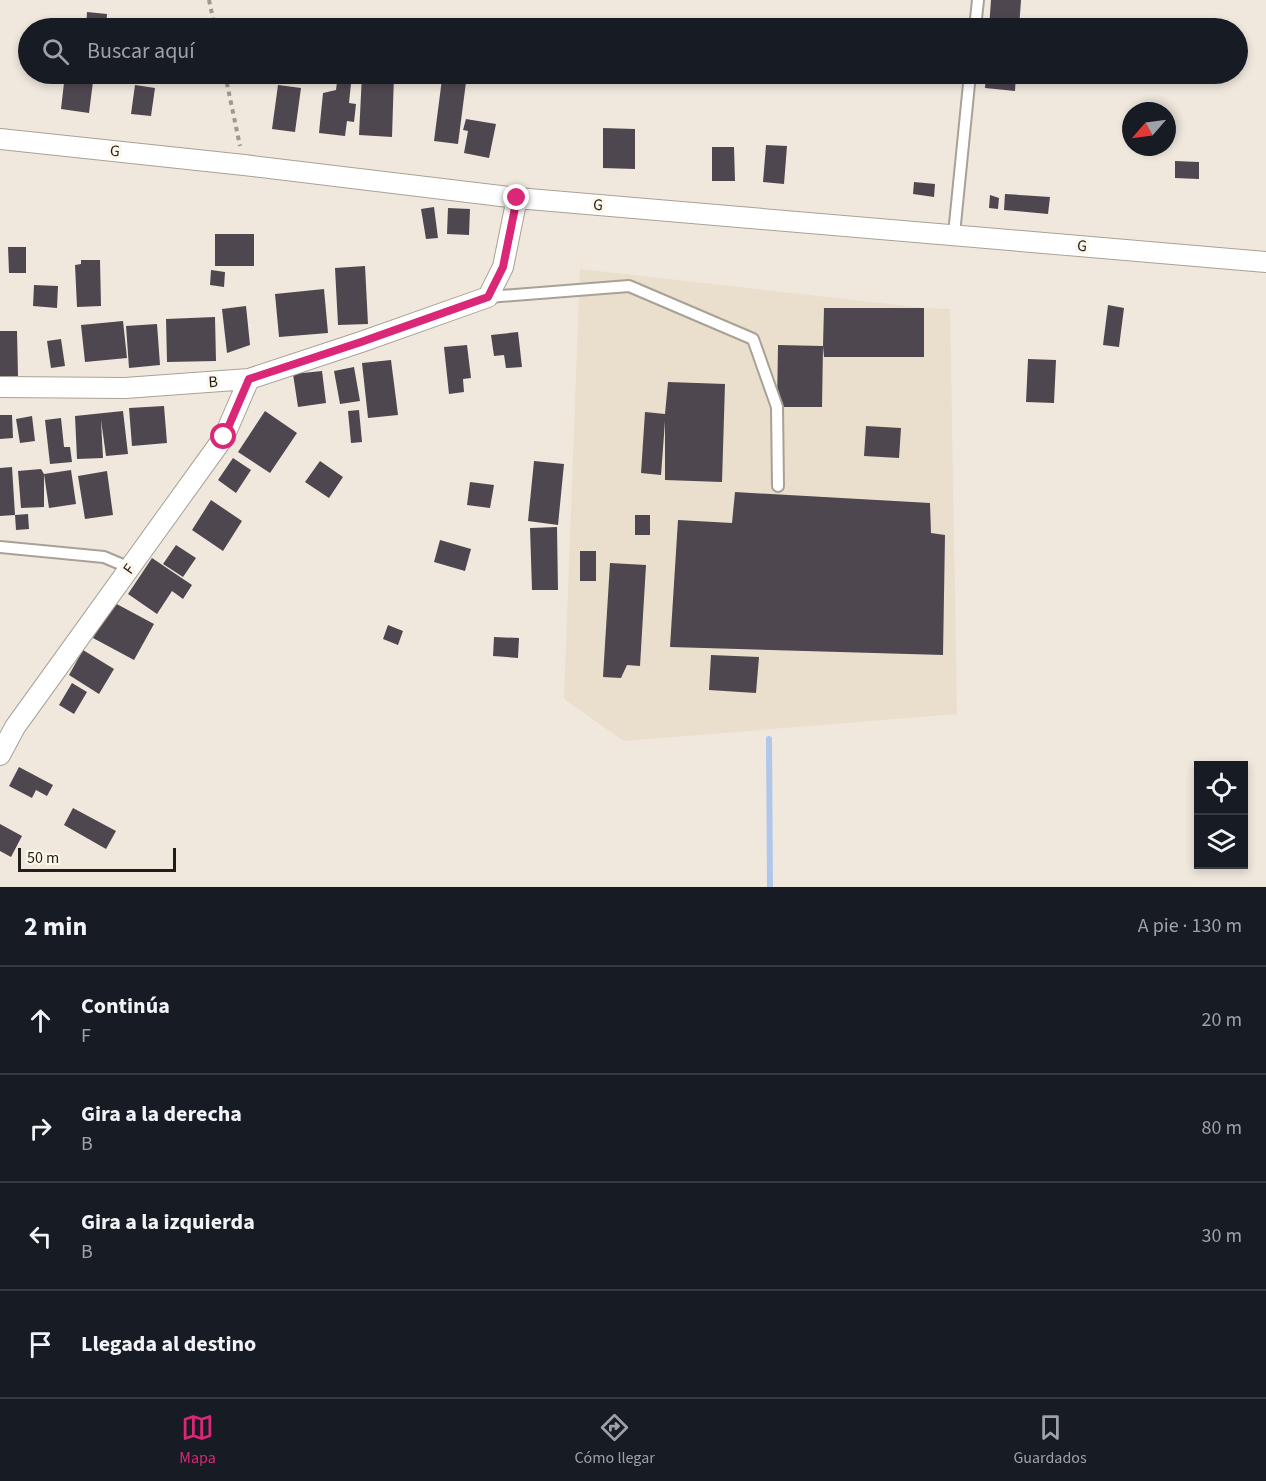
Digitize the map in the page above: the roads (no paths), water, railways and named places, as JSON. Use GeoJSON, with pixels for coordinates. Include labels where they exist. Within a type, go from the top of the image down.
{"type":"FeatureCollection","features":[{"type":"Feature","properties":{"kind":"street","name":"G"},"geometry":{"type":"LineString","coordinates":[[0,139],[244,165],[517,198],[1266,262]]}},
{"type":"Feature","properties":{"kind":"street"},"geometry":{"type":"LineString","coordinates":[[488,297],[503,267],[517,198]]}},
{"type":"Feature","properties":{"kind":"street","name":"B"},"geometry":{"type":"LineString","coordinates":[[0,387],[124,388],[249,379],[488,297]]}},
{"type":"Feature","properties":{"kind":"street","name":"F"},"geometry":{"type":"LineString","coordinates":[[0,755],[7,723],[130,568],[224,437],[249,379]]}},
{"type":"Feature","properties":{"kind":"lane"},"geometry":{"type":"LineString","coordinates":[[976,18],[978,0]]}},
{"type":"Feature","properties":{"kind":"lane"},"geometry":{"type":"LineString","coordinates":[[954,234],[969,84]]}},
{"type":"Feature","properties":{"kind":"lane"},"geometry":{"type":"LineString","coordinates":[[488,297],[629,286],[753,339],[777,407],[778,486]]}},
{"type":"Feature","properties":{"kind":"lane"},"geometry":{"type":"LineString","coordinates":[[0,547],[104,557],[130,568]]}},
{"type":"Feature","properties":{"kind":"waterway"},"geometry":{"type":"LineString","coordinates":[[769,739],[770,887]]}}]}
